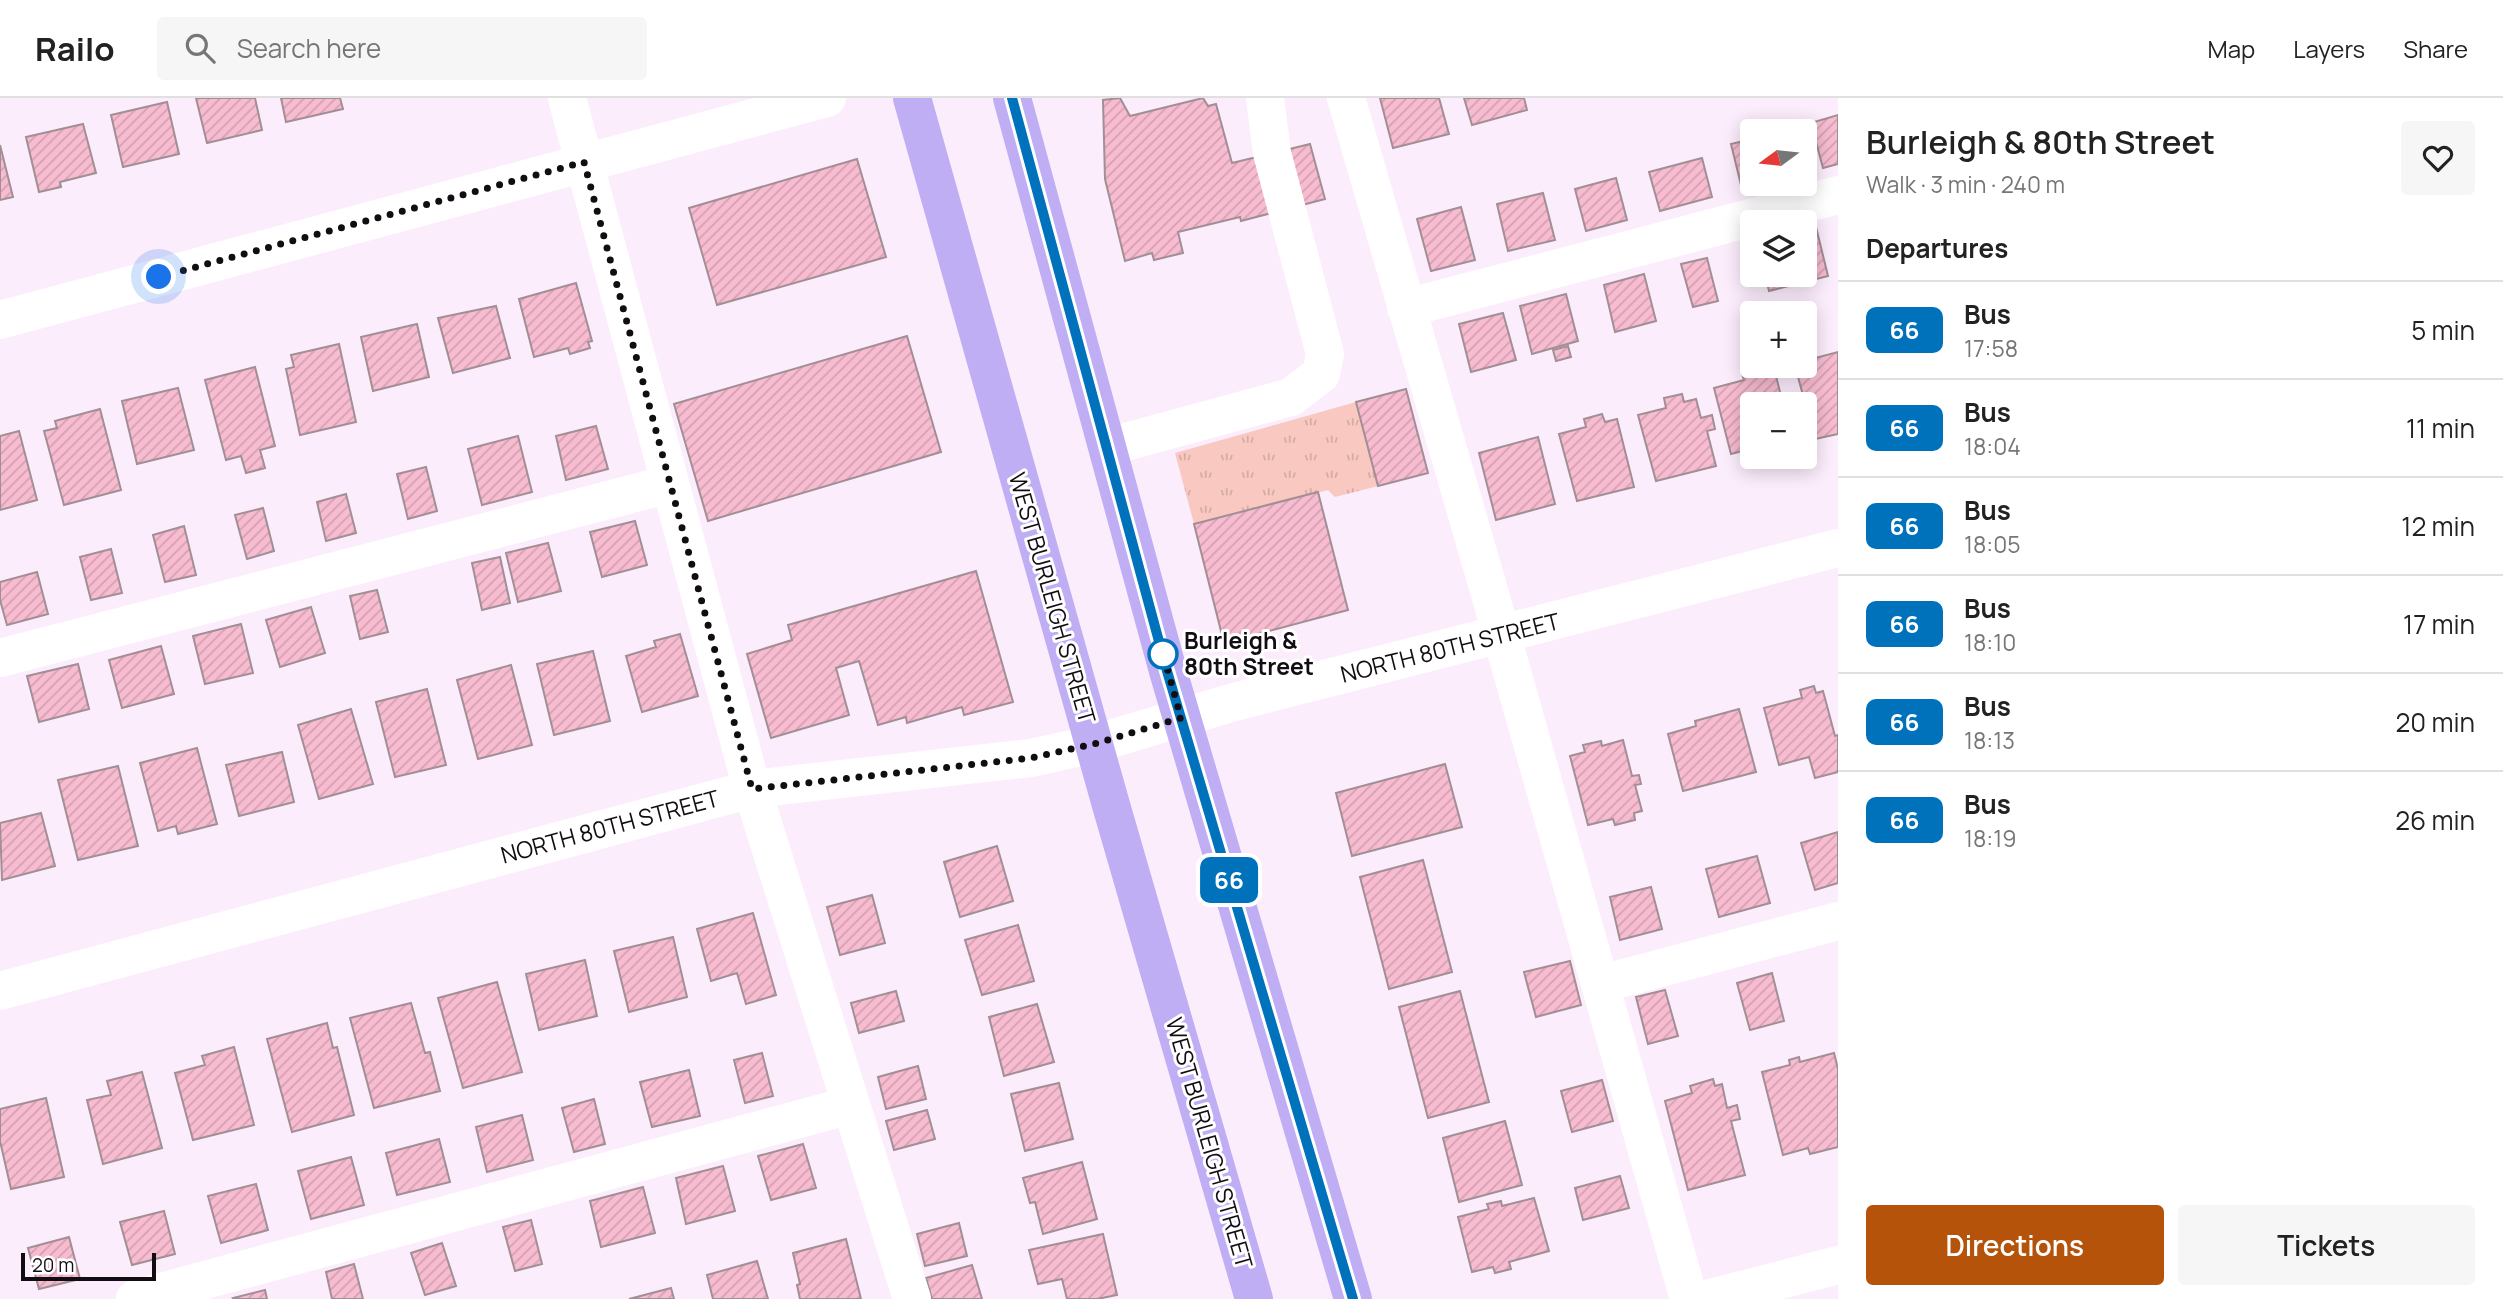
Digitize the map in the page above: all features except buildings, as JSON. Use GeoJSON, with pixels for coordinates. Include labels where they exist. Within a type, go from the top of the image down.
{"type":"FeatureCollection","features":[{"type":"Feature","properties":{"kind":"main road","name":"WEST BURLEIGH STREET"},"geometry":{"type":"LineString","coordinates":[[912,98],[1254,1299]]}},
{"type":"Feature","properties":{"kind":"main road"},"geometry":{"type":"LineString","coordinates":[[1012,98],[1181,718],[1353,1299]]}},
{"type":"Feature","properties":{"kind":"street"},"geometry":{"type":"LineString","coordinates":[[567,98],[752,789],[912,1299]]}},
{"type":"Feature","properties":{"kind":"street"},"geometry":{"type":"LineString","coordinates":[[0,320],[827,98]]}},
{"type":"Feature","properties":{"kind":"street"},"geometry":{"type":"LineString","coordinates":[[1107,447],[1291,397],[1321,374],[1325,354],[1272,153],[1265,98]]}},
{"type":"Feature","properties":{"kind":"street"},"geometry":{"type":"LineString","coordinates":[[1346,98],[1502,635],[1689,1299]]}},
{"type":"Feature","properties":{"kind":"street"},"geometry":{"type":"LineString","coordinates":[[1406,307],[1838,195]]}},
{"type":"Feature","properties":{"kind":"street"},"geometry":{"type":"LineString","coordinates":[[0,658],[670,484]]}},
{"type":"Feature","properties":{"kind":"street","name":"NORTH 80TH STREET"},"geometry":{"type":"LineString","coordinates":[[0,991],[752,789],[1031,758],[1094,744],[1181,718],[1838,548]]}},
{"type":"Feature","properties":{"kind":"street"},"geometry":{"type":"LineString","coordinates":[[1601,984],[1838,921]]}},
{"type":"Feature","properties":{"kind":"street"},"geometry":{"type":"LineString","coordinates":[[135,1299],[851,1105]]}},
{"type":"Feature","properties":{"kind":"street"},"geometry":{"type":"LineString","coordinates":[[1707,1299],[1838,1265]]}},
{"type":"Feature","properties":{"kind":"green space"},"geometry":{"type":"Polygon","coordinates":[[[1356,402],[1378,486],[1335,497],[1328,490],[1194,524],[1175,453],[1356,402]]]}},
{"type":"Feature","properties":{"kind":"bus line","name":"66"},"geometry":{"type":"LineString","coordinates":[[1012,98],[1167,671],[1353,1299]]}},
{"type":"Feature","properties":{"kind":"place","name":"Burleigh & 80th Street"},"geometry":{"type":"Point","coordinates":[1163,654]}},
{"type":"Feature","properties":{"kind":"route"},"geometry":{"type":"LineString","coordinates":[[159,277],[584,162],[752,789],[1031,758],[1094,744],[1181,718],[1161,646],[1163,654]]}}]}
